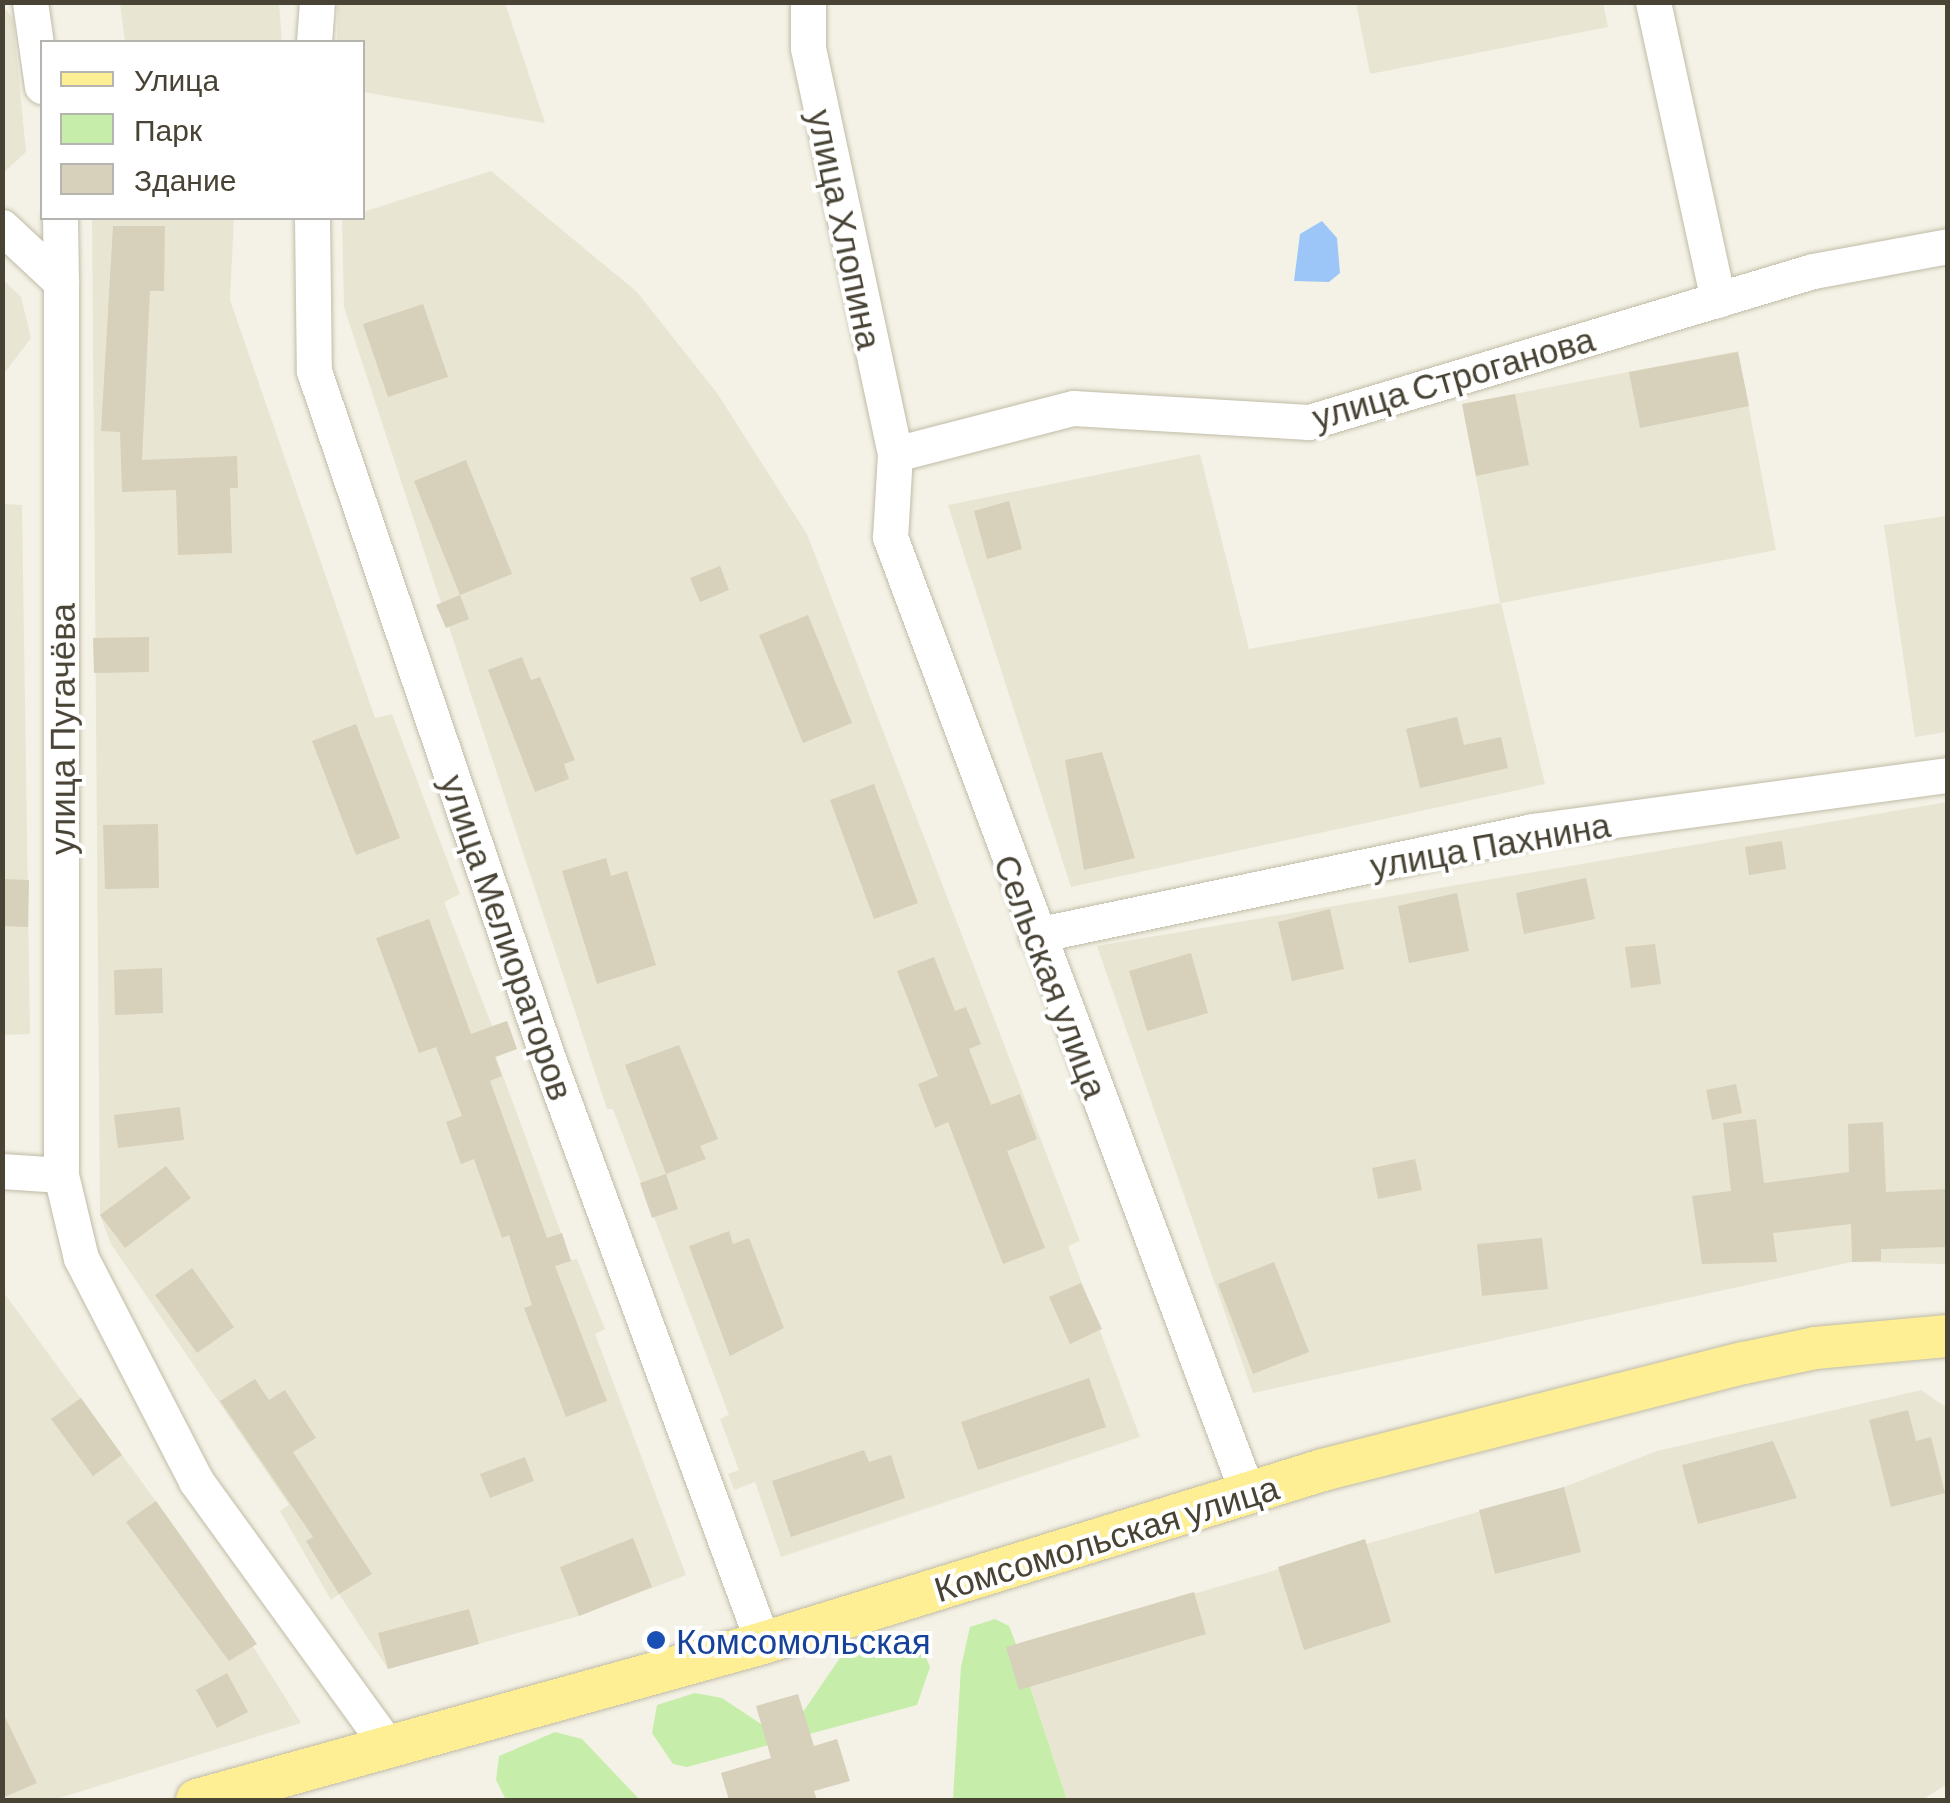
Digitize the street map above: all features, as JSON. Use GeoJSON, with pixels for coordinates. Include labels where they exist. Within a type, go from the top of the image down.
{"type":"FeatureCollection","features":[{"type":"Feature","properties":{"kind":"main road","name":"Комсомольская улица"},"geometry":{"type":"LineString","coordinates":[[210,1799],[764,1644],[1247,1492],[1744,1363],[1815,1348],[1948,1336]]}},
{"type":"Feature","properties":{"kind":"street"},"geometry":{"type":"LineString","coordinates":[[30,2],[40,72]]}},
{"type":"Feature","properties":{"kind":"street"},"geometry":{"type":"LineString","coordinates":[[314,40],[317,2]]}},
{"type":"Feature","properties":{"kind":"street","name":"улица Хлопина"},"geometry":{"type":"LineString","coordinates":[[808,2],[808,48],[894,454]]}},
{"type":"Feature","properties":{"kind":"street"},"geometry":{"type":"LineString","coordinates":[[1654,2],[1718,300]]}},
{"type":"Feature","properties":{"kind":"street","name":"улица Пугачёва"},"geometry":{"type":"LineString","coordinates":[[60,220],[61,1175],[81,1258],[196,1481],[390,1748]]}},
{"type":"Feature","properties":{"kind":"street","name":"улица Мелиораторов"},"geometry":{"type":"LineString","coordinates":[[312,220],[314,371],[546,1054],[764,1644]]}},
{"type":"Feature","properties":{"kind":"street"},"geometry":{"type":"LineString","coordinates":[[2,227],[61,282]]}},
{"type":"Feature","properties":{"kind":"street","name":"улица Строганова"},"geometry":{"type":"LineString","coordinates":[[894,454],[1074,408],[1309,422],[1813,271],[1948,246]]}},
{"type":"Feature","properties":{"kind":"street","name":"Сельская улица"},"geometry":{"type":"LineString","coordinates":[[894,454],[890,537],[1247,1492]]}},
{"type":"Feature","properties":{"kind":"street","name":"улица Пахнина"},"geometry":{"type":"LineString","coordinates":[[1036,934],[1533,831],[1948,776]]}},
{"type":"Feature","properties":{"kind":"street"},"geometry":{"type":"LineString","coordinates":[[2,1171],[61,1175]]}},
{"type":"Feature","properties":{"kind":"shaded area"},"geometry":{"type":"Polygon","coordinates":[[[120,3],[279,3],[282,40],[125,40],[120,3]]]}},
{"type":"Feature","properties":{"kind":"shaded area"},"geometry":{"type":"Polygon","coordinates":[[[338,3],[505,3],[545,123],[365,92],[365,40],[337,40],[338,3]]]}},
{"type":"Feature","properties":{"kind":"shaded area"},"geometry":{"type":"Polygon","coordinates":[[[1356,3],[1603,3],[1608,27],[1370,74],[1356,3]]]}},
{"type":"Feature","properties":{"kind":"shaded area"},"geometry":{"type":"Polygon","coordinates":[[[3,7],[13,18],[26,152],[3,173],[3,7]]]}},
{"type":"Feature","properties":{"kind":"shaded area"},"geometry":{"type":"Polygon","coordinates":[[[491,171],[637,292],[717,393],[807,534],[1080,1241],[1068,1246],[1140,1437],[781,1557],[755,1482],[734,1490],[728,1474],[739,1470],[720,1419],[729,1415],[613,1109],[607,1109],[344,307],[342,220],[365,220],[365,211],[491,171]]]}},
{"type":"Feature","properties":{"kind":"shaded area"},"geometry":{"type":"Polygon","coordinates":[[[92,220],[234,220],[230,300],[375,718],[392,714],[460,894],[444,902],[492,1026],[507,1021],[517,1049],[496,1057],[571,1260],[577,1259],[605,1329],[595,1334],[686,1575],[579,1616],[388,1669],[339,1594],[331,1600],[280,1511],[289,1505],[111,1244],[100,1215],[92,220]]]}},
{"type":"Feature","properties":{"kind":"shaded area"},"geometry":{"type":"Polygon","coordinates":[[[3,280],[21,297],[31,338],[3,375],[3,280]]]}},
{"type":"Feature","properties":{"kind":"shaded area"},"geometry":{"type":"Polygon","coordinates":[[[1738,351],[1776,550],[1501,603],[1545,784],[1071,887],[948,505],[1200,454],[1249,649],[1500,603],[1462,404],[1738,351]]]}},
{"type":"Feature","properties":{"kind":"shaded area"},"geometry":{"type":"Polygon","coordinates":[[[3,504],[22,505],[30,1034],[3,1035],[3,504]]]}},
{"type":"Feature","properties":{"kind":"shaded area"},"geometry":{"type":"Polygon","coordinates":[[[1947,516],[1947,732],[1915,737],[1884,525],[1947,516]]]}},
{"type":"Feature","properties":{"kind":"shaded area"},"geometry":{"type":"Polygon","coordinates":[[[1947,802],[1947,1264],[1852,1262],[1253,1393],[1097,946],[1947,802]]]}},
{"type":"Feature","properties":{"kind":"shaded area"},"geometry":{"type":"Polygon","coordinates":[[[2,1290],[203,1566],[301,1723],[53,1800],[3,1800],[2,1290]]]}},
{"type":"Feature","properties":{"kind":"shaded area"},"geometry":{"type":"Polygon","coordinates":[[[1921,1390],[1947,1408],[1947,1784],[1922,1800],[1067,1800],[1030,1687],[1006,1648],[1564,1487],[1657,1451],[1921,1390]]]}},
{"type":"Feature","properties":{"kind":"green space"},"geometry":{"type":"Polygon","coordinates":[[[995,1619],[1009,1626],[1067,1800],[953,1800],[961,1667],[970,1627],[995,1619]]]}},
{"type":"Feature","properties":{"kind":"green space"},"geometry":{"type":"Polygon","coordinates":[[[899,1631],[921,1646],[930,1667],[917,1705],[687,1767],[673,1764],[652,1733],[657,1705],[695,1693],[722,1698],[761,1724],[803,1712],[842,1655],[876,1633],[899,1631]]]}},
{"type":"Feature","properties":{"kind":"green space"},"geometry":{"type":"Polygon","coordinates":[[[555,1732],[582,1739],[640,1800],[506,1800],[496,1780],[499,1756],[555,1732]]]}},
{"type":"Feature","properties":{"kind":"water"},"geometry":{"type":"Polygon","coordinates":[[[1322,221],[1337,238],[1340,273],[1329,282],[1294,281],[1300,234],[1322,221]]]}},
{"type":"Feature","properties":{"kind":"building"},"geometry":{"type":"Polygon","coordinates":[[[113,226],[165,226],[164,291],[150,291],[142,460],[237,456],[238,488],[230,488],[232,553],[178,555],[176,490],[122,492],[120,432],[101,431],[113,226]]]}},
{"type":"Feature","properties":{"kind":"building"},"geometry":{"type":"Polygon","coordinates":[[[423,304],[448,377],[388,397],[363,324],[423,304]]]}},
{"type":"Feature","properties":{"kind":"building"},"geometry":{"type":"Polygon","coordinates":[[[1738,352],[1749,406],[1640,428],[1629,372],[1738,352]]]}},
{"type":"Feature","properties":{"kind":"building"},"geometry":{"type":"Polygon","coordinates":[[[1515,394],[1529,465],[1476,476],[1462,404],[1515,394]]]}},
{"type":"Feature","properties":{"kind":"building"},"geometry":{"type":"Polygon","coordinates":[[[466,460],[512,574],[460,595],[414,481],[466,460]]]}},
{"type":"Feature","properties":{"kind":"building"},"geometry":{"type":"Polygon","coordinates":[[[1009,501],[1022,549],[987,559],[974,511],[1009,501]]]}},
{"type":"Feature","properties":{"kind":"building"},"geometry":{"type":"Polygon","coordinates":[[[720,566],[729,590],[700,602],[690,578],[720,566]]]}},
{"type":"Feature","properties":{"kind":"building"},"geometry":{"type":"Polygon","coordinates":[[[460,595],[469,619],[446,628],[436,605],[460,595]]]}},
{"type":"Feature","properties":{"kind":"building"},"geometry":{"type":"Polygon","coordinates":[[[808,615],[852,723],[803,743],[759,635],[808,615]]]}},
{"type":"Feature","properties":{"kind":"building"},"geometry":{"type":"Polygon","coordinates":[[[149,637],[149,672],[94,673],[93,638],[149,637]]]}},
{"type":"Feature","properties":{"kind":"building"},"geometry":{"type":"Polygon","coordinates":[[[522,657],[531,680],[540,677],[575,760],[564,764],[569,779],[535,792],[488,670],[522,657]]]}},
{"type":"Feature","properties":{"kind":"building"},"geometry":{"type":"Polygon","coordinates":[[[1457,717],[1464,745],[1501,737],[1508,768],[1420,788],[1406,729],[1457,717]]]}},
{"type":"Feature","properties":{"kind":"building"},"geometry":{"type":"Polygon","coordinates":[[[356,724],[400,838],[356,855],[312,741],[356,724]]]}},
{"type":"Feature","properties":{"kind":"building"},"geometry":{"type":"Polygon","coordinates":[[[1102,752],[1135,858],[1084,870],[1065,760],[1102,752]]]}},
{"type":"Feature","properties":{"kind":"building"},"geometry":{"type":"Polygon","coordinates":[[[874,784],[918,903],[874,919],[830,800],[874,784]]]}},
{"type":"Feature","properties":{"kind":"building"},"geometry":{"type":"Polygon","coordinates":[[[158,824],[159,888],[105,889],[103,825],[158,824]]]}},
{"type":"Feature","properties":{"kind":"building"},"geometry":{"type":"Polygon","coordinates":[[[1782,841],[1786,869],[1749,875],[1745,847],[1782,841]]]}},
{"type":"Feature","properties":{"kind":"building"},"geometry":{"type":"Polygon","coordinates":[[[606,858],[611,876],[627,871],[656,965],[597,984],[562,871],[606,858]]]}},
{"type":"Feature","properties":{"kind":"building"},"geometry":{"type":"Polygon","coordinates":[[[1586,878],[1595,919],[1524,934],[1516,893],[1586,878]]]}},
{"type":"Feature","properties":{"kind":"building"},"geometry":{"type":"Polygon","coordinates":[[[2,879],[29,880],[28,927],[2,926],[2,879]]]}},
{"type":"Feature","properties":{"kind":"building"},"geometry":{"type":"Polygon","coordinates":[[[1457,893],[1469,951],[1409,963],[1398,906],[1457,893]]]}},
{"type":"Feature","properties":{"kind":"building"},"geometry":{"type":"Polygon","coordinates":[[[1330,909],[1344,969],[1292,981],[1278,922],[1330,909]]]}},
{"type":"Feature","properties":{"kind":"building"},"geometry":{"type":"Polygon","coordinates":[[[429,919],[471,1034],[507,1021],[517,1049],[495,1057],[502,1076],[490,1081],[547,1238],[562,1233],[571,1261],[555,1266],[607,1401],[566,1417],[524,1308],[532,1305],[509,1235],[502,1238],[474,1159],[461,1164],[446,1122],[462,1116],[436,1047],[419,1053],[376,938],[429,919]]]}},
{"type":"Feature","properties":{"kind":"building"},"geometry":{"type":"Polygon","coordinates":[[[1655,944],[1661,984],[1631,988],[1625,947],[1655,944]]]}},
{"type":"Feature","properties":{"kind":"building"},"geometry":{"type":"Polygon","coordinates":[[[1191,953],[1208,1013],[1147,1031],[1129,971],[1191,953]]]}},
{"type":"Feature","properties":{"kind":"building"},"geometry":{"type":"Polygon","coordinates":[[[934,957],[955,1011],[966,1007],[981,1044],[969,1049],[991,1105],[1020,1094],[1037,1139],[1007,1151],[1045,1248],[1003,1264],[948,1122],[935,1128],[918,1084],[938,1076],[897,971],[934,957]]]}},
{"type":"Feature","properties":{"kind":"building"},"geometry":{"type":"Polygon","coordinates":[[[162,968],[163,1013],[115,1015],[114,970],[162,968]]]}},
{"type":"Feature","properties":{"kind":"building"},"geometry":{"type":"Polygon","coordinates":[[[679,1045],[718,1139],[700,1146],[706,1159],[666,1174],[625,1065],[679,1045]]]}},
{"type":"Feature","properties":{"kind":"building"},"geometry":{"type":"Polygon","coordinates":[[[1736,1084],[1742,1113],[1712,1120],[1706,1090],[1736,1084]]]}},
{"type":"Feature","properties":{"kind":"building"},"geometry":{"type":"Polygon","coordinates":[[[180,1107],[184,1140],[118,1148],[114,1115],[180,1107]]]}},
{"type":"Feature","properties":{"kind":"building"},"geometry":{"type":"Polygon","coordinates":[[[1756,1119],[1764,1183],[1849,1172],[1848,1124],[1883,1122],[1886,1192],[1948,1189],[1948,1247],[1881,1249],[1881,1261],[1852,1262],[1851,1224],[1773,1233],[1777,1262],[1702,1264],[1692,1196],[1731,1191],[1723,1123],[1756,1119]]]}},
{"type":"Feature","properties":{"kind":"building"},"geometry":{"type":"Polygon","coordinates":[[[1415,1159],[1422,1190],[1378,1199],[1372,1168],[1415,1159]]]}},
{"type":"Feature","properties":{"kind":"building"},"geometry":{"type":"Polygon","coordinates":[[[166,1166],[191,1198],[125,1248],[100,1215],[166,1166]]]}},
{"type":"Feature","properties":{"kind":"building"},"geometry":{"type":"Polygon","coordinates":[[[666,1174],[678,1209],[652,1218],[640,1183],[666,1174]]]}},
{"type":"Feature","properties":{"kind":"building"},"geometry":{"type":"Polygon","coordinates":[[[729,1231],[733,1244],[749,1238],[784,1328],[730,1356],[689,1246],[729,1231]]]}},
{"type":"Feature","properties":{"kind":"building"},"geometry":{"type":"Polygon","coordinates":[[[1542,1238],[1548,1289],[1482,1296],[1477,1244],[1542,1238]]]}},
{"type":"Feature","properties":{"kind":"building"},"geometry":{"type":"Polygon","coordinates":[[[1274,1262],[1309,1352],[1253,1374],[1218,1284],[1274,1262]]]}},
{"type":"Feature","properties":{"kind":"building"},"geometry":{"type":"Polygon","coordinates":[[[192,1268],[234,1327],[197,1353],[155,1295],[192,1268]]]}},
{"type":"Feature","properties":{"kind":"building"},"geometry":{"type":"Polygon","coordinates":[[[1081,1283],[1102,1329],[1070,1344],[1049,1297],[1081,1283]]]}},
{"type":"Feature","properties":{"kind":"building"},"geometry":{"type":"Polygon","coordinates":[[[1089,1378],[1106,1427],[978,1470],[961,1422],[1089,1378]]]}},
{"type":"Feature","properties":{"kind":"building"},"geometry":{"type":"Polygon","coordinates":[[[255,1379],[269,1400],[285,1390],[316,1438],[293,1452],[372,1574],[339,1594],[306,1541],[313,1537],[220,1401],[255,1379]]]}},
{"type":"Feature","properties":{"kind":"building"},"geometry":{"type":"Polygon","coordinates":[[[81,1398],[122,1455],[93,1476],[51,1419],[81,1398]]]}},
{"type":"Feature","properties":{"kind":"building"},"geometry":{"type":"Polygon","coordinates":[[[1908,1410],[1916,1441],[1931,1437],[1945,1493],[1891,1507],[1869,1420],[1908,1410]]]}},
{"type":"Feature","properties":{"kind":"building"},"geometry":{"type":"Polygon","coordinates":[[[1773,1441],[1797,1498],[1698,1524],[1682,1465],[1773,1441]]]}},
{"type":"Feature","properties":{"kind":"building"},"geometry":{"type":"Polygon","coordinates":[[[864,1450],[869,1462],[891,1455],[905,1498],[791,1537],[772,1481],[864,1450]]]}},
{"type":"Feature","properties":{"kind":"building"},"geometry":{"type":"Polygon","coordinates":[[[525,1457],[534,1481],[490,1498],[480,1474],[525,1457]]]}},
{"type":"Feature","properties":{"kind":"building"},"geometry":{"type":"Polygon","coordinates":[[[1564,1487],[1581,1552],[1495,1574],[1479,1510],[1564,1487]]]}},
{"type":"Feature","properties":{"kind":"building"},"geometry":{"type":"Polygon","coordinates":[[[156,1501],[257,1644],[229,1661],[126,1522],[156,1501]]]}},
{"type":"Feature","properties":{"kind":"building"},"geometry":{"type":"Polygon","coordinates":[[[633,1538],[652,1587],[579,1616],[560,1567],[633,1538]]]}},
{"type":"Feature","properties":{"kind":"building"},"geometry":{"type":"Polygon","coordinates":[[[1365,1539],[1391,1622],[1304,1650],[1278,1567],[1365,1539]]]}},
{"type":"Feature","properties":{"kind":"building"},"geometry":{"type":"Polygon","coordinates":[[[1194,1592],[1206,1634],[1019,1690],[1006,1647],[1194,1592]]]}},
{"type":"Feature","properties":{"kind":"building"},"geometry":{"type":"Polygon","coordinates":[[[469,1609],[479,1644],[388,1669],[378,1633],[469,1609]]]}},
{"type":"Feature","properties":{"kind":"building"},"geometry":{"type":"Polygon","coordinates":[[[227,1673],[248,1712],[217,1728],[196,1690],[227,1673]]]}},
{"type":"Feature","properties":{"kind":"building"},"geometry":{"type":"Polygon","coordinates":[[[798,1694],[814,1746],[837,1739],[850,1781],[814,1791],[817,1800],[729,1800],[721,1773],[771,1758],[756,1706],[798,1694]]]}},
{"type":"Feature","properties":{"kind":"building"},"geometry":{"type":"Polygon","coordinates":[[[2,1711],[37,1783],[2,1798],[2,1711]]]}},
{"type":"Feature","properties":{"kind":"place","name":"Комсомольская"},"geometry":{"type":"Point","coordinates":[656,1640]}}]}
